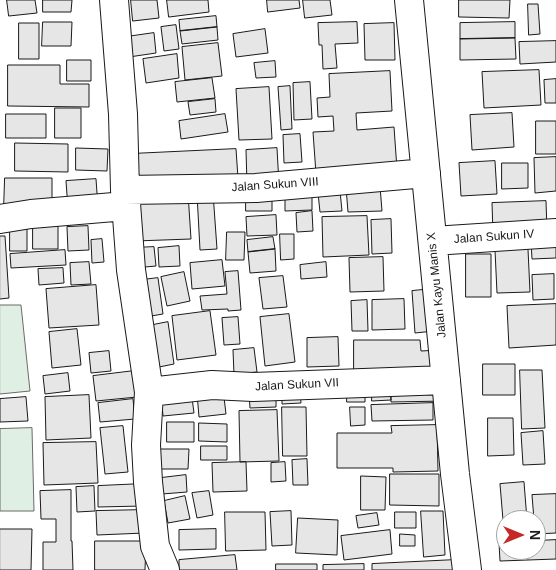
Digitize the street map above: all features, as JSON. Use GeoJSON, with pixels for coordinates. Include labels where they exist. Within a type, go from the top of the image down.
{"type":"FeatureCollection","features":[{"type":"Feature","properties":{"kind":"street"},"geometry":{"type":"LineString","coordinates":[[114,0],[123,114],[125,198],[130,270],[149,392],[146,445],[148,482],[155,546],[165,570]]}},
{"type":"Feature","properties":{"kind":"street","name":"Jalan Kayu Manis X"},"geometry":{"type":"LineString","coordinates":[[409,0],[446,380],[467,570]]}},
{"type":"Feature","properties":{"kind":"street","name":"Jalan Sukun VIII"},"geometry":{"type":"LineString","coordinates":[[0,219],[125,198],[426,173]]}},
{"type":"Feature","properties":{"kind":"street","name":"Jalan Sukun IV"},"geometry":{"type":"LineString","coordinates":[[433,241],[556,233]]}},
{"type":"Feature","properties":{"kind":"street","name":"Jalan Sukun VII"},"geometry":{"type":"LineString","coordinates":[[149,392],[212,385],[253,387],[446,380]]}},
{"type":"Feature","properties":{"kind":"green space"},"geometry":{"type":"Polygon","coordinates":[[[0,305],[21,305],[30,391],[0,394],[0,305]]]}},
{"type":"Feature","properties":{"kind":"green space"},"geometry":{"type":"Polygon","coordinates":[[[32,428],[34,511],[0,511],[0,429],[32,428]]]}},
{"type":"Feature","properties":{"kind":"building"},"geometry":{"type":"Polygon","coordinates":[[[7,0],[35,0],[37,13],[9,16],[7,0]]]}},
{"type":"Feature","properties":{"kind":"building"},"geometry":{"type":"Polygon","coordinates":[[[43,0],[72,0],[71,12],[43,12],[43,0]]]}},
{"type":"Feature","properties":{"kind":"building"},"geometry":{"type":"Polygon","coordinates":[[[131,0],[157,0],[159,18],[133,21],[131,0]]]}},
{"type":"Feature","properties":{"kind":"building"},"geometry":{"type":"Polygon","coordinates":[[[167,0],[208,0],[209,12],[169,17],[167,0]]]}},
{"type":"Feature","properties":{"kind":"building"},"geometry":{"type":"Polygon","coordinates":[[[267,0],[299,0],[300,8],[268,12],[267,0]]]}},
{"type":"Feature","properties":{"kind":"building"},"geometry":{"type":"Polygon","coordinates":[[[303,0],[330,0],[332,15],[305,18],[303,0]]]}},
{"type":"Feature","properties":{"kind":"building"},"geometry":{"type":"Polygon","coordinates":[[[459,0],[510,0],[509,18],[459,17],[459,0]]]}},
{"type":"Feature","properties":{"kind":"building"},"geometry":{"type":"Polygon","coordinates":[[[528,4],[538,4],[540,34],[529,35],[528,4]]]}},
{"type":"Feature","properties":{"kind":"building"},"geometry":{"type":"Polygon","coordinates":[[[216,16],[217,27],[180,31],[179,20],[216,16]]]}},
{"type":"Feature","properties":{"kind":"building"},"geometry":{"type":"Polygon","coordinates":[[[43,22],[72,22],[71,46],[42,46],[43,22]]]}},
{"type":"Feature","properties":{"kind":"building"},"geometry":{"type":"Polygon","coordinates":[[[357,22],[358,43],[335,44],[337,68],[323,69],[322,45],[319,45],[318,23],[357,22]]]}},
{"type":"Feature","properties":{"kind":"building"},"geometry":{"type":"Polygon","coordinates":[[[515,22],[515,38],[460,39],[460,23],[515,22]]]}},
{"type":"Feature","properties":{"kind":"building"},"geometry":{"type":"Polygon","coordinates":[[[19,23],[39,23],[39,59],[19,59],[19,23]]]}},
{"type":"Feature","properties":{"kind":"building"},"geometry":{"type":"Polygon","coordinates":[[[394,23],[395,60],[365,60],[364,24],[394,23]]]}},
{"type":"Feature","properties":{"kind":"building"},"geometry":{"type":"Polygon","coordinates":[[[176,25],[179,49],[164,51],[161,27],[176,25]]]}},
{"type":"Feature","properties":{"kind":"building"},"geometry":{"type":"Polygon","coordinates":[[[217,27],[218,40],[182,44],[180,31],[217,27]]]}},
{"type":"Feature","properties":{"kind":"building"},"geometry":{"type":"Polygon","coordinates":[[[265,29],[268,53],[236,57],[233,34],[265,29]]]}},
{"type":"Feature","properties":{"kind":"building"},"geometry":{"type":"Polygon","coordinates":[[[154,33],[156,53],[129,57],[126,37],[154,33]]]}},
{"type":"Feature","properties":{"kind":"building"},"geometry":{"type":"Polygon","coordinates":[[[515,38],[516,59],[460,60],[460,39],[515,38]]]}},
{"type":"Feature","properties":{"kind":"building"},"geometry":{"type":"Polygon","coordinates":[[[556,41],[556,62],[520,64],[519,42],[556,41]]]}},
{"type":"Feature","properties":{"kind":"building"},"geometry":{"type":"Polygon","coordinates":[[[218,43],[222,76],[185,80],[182,47],[218,43]]]}},
{"type":"Feature","properties":{"kind":"building"},"geometry":{"type":"Polygon","coordinates":[[[177,54],[179,78],[146,83],[143,59],[177,54]]]}},
{"type":"Feature","properties":{"kind":"building"},"geometry":{"type":"Polygon","coordinates":[[[67,60],[91,60],[91,81],[67,81],[67,60]]]}},
{"type":"Feature","properties":{"kind":"building"},"geometry":{"type":"Polygon","coordinates":[[[275,61],[276,77],[256,78],[254,63],[275,61]]]}},
{"type":"Feature","properties":{"kind":"building"},"geometry":{"type":"Polygon","coordinates":[[[8,65],[60,65],[60,84],[89,84],[89,107],[8,106],[8,65]]]}},
{"type":"Feature","properties":{"kind":"building"},"geometry":{"type":"Polygon","coordinates":[[[539,70],[541,105],[484,108],[482,72],[539,70]]]}},
{"type":"Feature","properties":{"kind":"building"},"geometry":{"type":"Polygon","coordinates":[[[390,71],[392,111],[356,113],[357,130],[394,127],[397,169],[316,174],[313,132],[334,131],[333,116],[318,117],[317,98],[330,97],[329,74],[390,71]]]}},
{"type":"Feature","properties":{"kind":"building"},"geometry":{"type":"Polygon","coordinates":[[[212,78],[215,98],[177,102],[175,82],[212,78]]]}},
{"type":"Feature","properties":{"kind":"building"},"geometry":{"type":"Polygon","coordinates":[[[556,79],[556,103],[545,103],[544,80],[556,79]]]}},
{"type":"Feature","properties":{"kind":"building"},"geometry":{"type":"Polygon","coordinates":[[[310,82],[312,119],[294,120],[293,83],[310,82]]]}},
{"type":"Feature","properties":{"kind":"building"},"geometry":{"type":"Polygon","coordinates":[[[290,86],[292,129],[281,130],[278,87],[290,86]]]}},
{"type":"Feature","properties":{"kind":"building"},"geometry":{"type":"Polygon","coordinates":[[[269,87],[272,139],[239,140],[236,89],[269,87]]]}},
{"type":"Feature","properties":{"kind":"building"},"geometry":{"type":"Polygon","coordinates":[[[215,99],[216,112],[190,115],[188,102],[215,99]]]}},
{"type":"Feature","properties":{"kind":"building"},"geometry":{"type":"Polygon","coordinates":[[[55,108],[81,108],[81,138],[55,138],[55,108]]]}},
{"type":"Feature","properties":{"kind":"building"},"geometry":{"type":"Polygon","coordinates":[[[512,113],[514,147],[472,150],[470,115],[512,113]]]}},
{"type":"Feature","properties":{"kind":"building"},"geometry":{"type":"Polygon","coordinates":[[[6,114],[46,114],[46,138],[6,138],[6,114]]]}},
{"type":"Feature","properties":{"kind":"building"},"geometry":{"type":"Polygon","coordinates":[[[225,114],[228,132],[181,139],[179,121],[225,114]]]}},
{"type":"Feature","properties":{"kind":"building"},"geometry":{"type":"Polygon","coordinates":[[[536,121],[556,121],[556,154],[536,154],[536,121]]]}},
{"type":"Feature","properties":{"kind":"building"},"geometry":{"type":"Polygon","coordinates":[[[300,134],[302,162],[284,163],[283,135],[300,134]]]}},
{"type":"Feature","properties":{"kind":"building"},"geometry":{"type":"Polygon","coordinates":[[[15,143],[68,144],[68,172],[15,171],[15,143]]]}},
{"type":"Feature","properties":{"kind":"building"},"geometry":{"type":"Polygon","coordinates":[[[76,148],[108,149],[107,171],[76,170],[76,148]]]}},
{"type":"Feature","properties":{"kind":"building"},"geometry":{"type":"Polygon","coordinates":[[[277,148],[279,184],[247,185],[246,150],[277,148]]]}},
{"type":"Feature","properties":{"kind":"building"},"geometry":{"type":"Polygon","coordinates":[[[236,149],[238,178],[131,183],[130,154],[236,149]]]}},
{"type":"Feature","properties":{"kind":"building"},"geometry":{"type":"Polygon","coordinates":[[[556,157],[556,191],[535,193],[534,158],[556,157]]]}},
{"type":"Feature","properties":{"kind":"building"},"geometry":{"type":"Polygon","coordinates":[[[495,161],[497,194],[461,196],[459,163],[495,161]]]}},
{"type":"Feature","properties":{"kind":"building"},"geometry":{"type":"Polygon","coordinates":[[[502,163],[528,163],[528,188],[502,189],[502,163]]]}},
{"type":"Feature","properties":{"kind":"building"},"geometry":{"type":"Polygon","coordinates":[[[5,178],[52,178],[52,209],[4,208],[5,178]]]}},
{"type":"Feature","properties":{"kind":"building"},"geometry":{"type":"Polygon","coordinates":[[[96,179],[98,207],[68,209],[66,181],[96,179]]]}},
{"type":"Feature","properties":{"kind":"building"},"geometry":{"type":"Polygon","coordinates":[[[380,186],[382,211],[348,212],[346,187],[380,186]]]}},
{"type":"Feature","properties":{"kind":"building"},"geometry":{"type":"Polygon","coordinates":[[[340,191],[342,211],[320,212],[318,193],[340,191]]]}},
{"type":"Feature","properties":{"kind":"building"},"geometry":{"type":"Polygon","coordinates":[[[188,193],[191,239],[135,241],[133,195],[188,193]]]}},
{"type":"Feature","properties":{"kind":"building"},"geometry":{"type":"Polygon","coordinates":[[[213,193],[217,249],[200,250],[197,194],[213,193]]]}},
{"type":"Feature","properties":{"kind":"building"},"geometry":{"type":"Polygon","coordinates":[[[312,193],[312,210],[285,211],[285,194],[312,193]]]}},
{"type":"Feature","properties":{"kind":"building"},"geometry":{"type":"Polygon","coordinates":[[[246,198],[272,198],[272,211],[246,211],[246,198]]]}},
{"type":"Feature","properties":{"kind":"building"},"geometry":{"type":"Polygon","coordinates":[[[546,201],[547,231],[493,234],[492,203],[546,201]]]}},
{"type":"Feature","properties":{"kind":"building"},"geometry":{"type":"Polygon","coordinates":[[[312,211],[313,231],[297,232],[296,213],[312,211]]]}},
{"type":"Feature","properties":{"kind":"building"},"geometry":{"type":"Polygon","coordinates":[[[276,215],[277,235],[247,236],[246,217],[276,215]]]}},
{"type":"Feature","properties":{"kind":"building"},"geometry":{"type":"Polygon","coordinates":[[[367,216],[369,255],[323,257],[322,217],[367,216]]]}},
{"type":"Feature","properties":{"kind":"building"},"geometry":{"type":"Polygon","coordinates":[[[33,217],[58,217],[58,249],[33,249],[33,217]]]}},
{"type":"Feature","properties":{"kind":"building"},"geometry":{"type":"Polygon","coordinates":[[[10,219],[27,219],[27,251],[10,251],[10,219]]]}},
{"type":"Feature","properties":{"kind":"building"},"geometry":{"type":"Polygon","coordinates":[[[391,219],[392,253],[372,254],[371,220],[391,219]]]}},
{"type":"Feature","properties":{"kind":"building"},"geometry":{"type":"Polygon","coordinates":[[[88,226],[89,250],[68,251],[67,227],[88,226]]]}},
{"type":"Feature","properties":{"kind":"building"},"geometry":{"type":"Polygon","coordinates":[[[227,232],[245,232],[244,260],[226,260],[227,232]]]}},
{"type":"Feature","properties":{"kind":"building"},"geometry":{"type":"Polygon","coordinates":[[[280,234],[294,234],[294,259],[281,260],[280,234]]]}},
{"type":"Feature","properties":{"kind":"building"},"geometry":{"type":"Polygon","coordinates":[[[0,236],[5,236],[9,298],[0,299],[0,236]]]}},
{"type":"Feature","properties":{"kind":"building"},"geometry":{"type":"Polygon","coordinates":[[[273,237],[275,249],[248,252],[247,240],[273,237]]]}},
{"type":"Feature","properties":{"kind":"building"},"geometry":{"type":"Polygon","coordinates":[[[102,239],[104,262],[92,263],[91,240],[102,239]]]}},
{"type":"Feature","properties":{"kind":"building"},"geometry":{"type":"Polygon","coordinates":[[[556,240],[556,258],[532,259],[531,241],[556,240]]]}},
{"type":"Feature","properties":{"kind":"building"},"geometry":{"type":"Polygon","coordinates":[[[179,246],[180,266],[159,267],[158,248],[179,246]]]}},
{"type":"Feature","properties":{"kind":"building"},"geometry":{"type":"Polygon","coordinates":[[[154,247],[156,266],[134,268],[132,248],[154,247]]]}},
{"type":"Feature","properties":{"kind":"building"},"geometry":{"type":"Polygon","coordinates":[[[275,249],[276,271],[250,273],[248,252],[275,249]]]}},
{"type":"Feature","properties":{"kind":"building"},"geometry":{"type":"Polygon","coordinates":[[[528,249],[530,292],[497,293],[495,250],[528,249]]]}},
{"type":"Feature","properties":{"kind":"building"},"geometry":{"type":"Polygon","coordinates":[[[65,250],[66,265],[11,268],[10,254],[65,250]]]}},
{"type":"Feature","properties":{"kind":"building"},"geometry":{"type":"Polygon","coordinates":[[[466,254],[491,254],[491,297],[466,297],[466,254]]]}},
{"type":"Feature","properties":{"kind":"building"},"geometry":{"type":"Polygon","coordinates":[[[383,257],[384,291],[350,292],[349,258],[383,257]]]}},
{"type":"Feature","properties":{"kind":"building"},"geometry":{"type":"Polygon","coordinates":[[[222,260],[225,286],[192,289],[190,263],[222,260]]]}},
{"type":"Feature","properties":{"kind":"building"},"geometry":{"type":"Polygon","coordinates":[[[89,262],[91,284],[71,285],[70,263],[89,262]]]}},
{"type":"Feature","properties":{"kind":"building"},"geometry":{"type":"Polygon","coordinates":[[[326,262],[327,277],[301,279],[300,265],[326,262]]]}},
{"type":"Feature","properties":{"kind":"building"},"geometry":{"type":"Polygon","coordinates":[[[63,268],[64,283],[39,285],[38,269],[63,268]]]}},
{"type":"Feature","properties":{"kind":"building"},"geometry":{"type":"Polygon","coordinates":[[[238,271],[241,310],[202,310],[200,296],[227,294],[225,272],[238,271]]]}},
{"type":"Feature","properties":{"kind":"building"},"geometry":{"type":"Polygon","coordinates":[[[184,272],[190,301],[167,306],[161,277],[184,272]]]}},
{"type":"Feature","properties":{"kind":"building"},"geometry":{"type":"Polygon","coordinates":[[[554,274],[554,299],[533,300],[532,275],[554,274]]]}},
{"type":"Feature","properties":{"kind":"building"},"geometry":{"type":"Polygon","coordinates":[[[283,276],[287,307],[263,309],[259,278],[283,276]]]}},
{"type":"Feature","properties":{"kind":"building"},"geometry":{"type":"Polygon","coordinates":[[[158,278],[163,314],[139,318],[134,281],[158,278]]]}},
{"type":"Feature","properties":{"kind":"building"},"geometry":{"type":"Polygon","coordinates":[[[96,285],[99,325],[49,328],[46,289],[96,285]]]}},
{"type":"Feature","properties":{"kind":"building"},"geometry":{"type":"Polygon","coordinates":[[[432,289],[434,331],[415,333],[412,291],[432,289]]]}},
{"type":"Feature","properties":{"kind":"building"},"geometry":{"type":"Polygon","coordinates":[[[404,299],[405,329],[372,330],[372,300],[404,299]]]}},
{"type":"Feature","properties":{"kind":"building"},"geometry":{"type":"Polygon","coordinates":[[[367,300],[368,331],[352,331],[351,301],[367,300]]]}},
{"type":"Feature","properties":{"kind":"building"},"geometry":{"type":"Polygon","coordinates":[[[556,304],[556,345],[509,348],[507,306],[556,304]]]}},
{"type":"Feature","properties":{"kind":"building"},"geometry":{"type":"Polygon","coordinates":[[[210,311],[216,355],[177,360],[172,316],[210,311]]]}},
{"type":"Feature","properties":{"kind":"building"},"geometry":{"type":"Polygon","coordinates":[[[289,314],[295,362],[265,366],[260,317],[289,314]]]}},
{"type":"Feature","properties":{"kind":"building"},"geometry":{"type":"Polygon","coordinates":[[[238,317],[240,344],[224,345],[222,318],[238,317]]]}},
{"type":"Feature","properties":{"kind":"building"},"geometry":{"type":"Polygon","coordinates":[[[168,322],[174,364],[154,368],[148,326],[168,322]]]}},
{"type":"Feature","properties":{"kind":"building"},"geometry":{"type":"Polygon","coordinates":[[[77,329],[81,365],[52,368],[49,332],[77,329]]]}},
{"type":"Feature","properties":{"kind":"building"},"geometry":{"type":"Polygon","coordinates":[[[338,337],[339,366],[307,367],[307,338],[338,337]]]}},
{"type":"Feature","properties":{"kind":"building"},"geometry":{"type":"Polygon","coordinates":[[[354,340],[420,340],[421,351],[439,350],[439,371],[354,372],[354,340]]]}},
{"type":"Feature","properties":{"kind":"building"},"geometry":{"type":"Polygon","coordinates":[[[254,348],[257,372],[234,374],[233,350],[254,348]]]}},
{"type":"Feature","properties":{"kind":"building"},"geometry":{"type":"Polygon","coordinates":[[[109,351],[111,371],[91,373],[89,353],[109,351]]]}},
{"type":"Feature","properties":{"kind":"building"},"geometry":{"type":"Polygon","coordinates":[[[483,364],[515,364],[515,395],[483,395],[483,364]]]}},
{"type":"Feature","properties":{"kind":"building"},"geometry":{"type":"Polygon","coordinates":[[[520,370],[542,370],[545,428],[522,429],[520,370]]]}},
{"type":"Feature","properties":{"kind":"building"},"geometry":{"type":"Polygon","coordinates":[[[134,371],[137,397],[96,401],[93,376],[134,371]]]}},
{"type":"Feature","properties":{"kind":"building"},"geometry":{"type":"Polygon","coordinates":[[[68,373],[70,391],[45,394],[43,376],[68,373]]]}},
{"type":"Feature","properties":{"kind":"building"},"geometry":{"type":"Polygon","coordinates":[[[444,385],[445,401],[391,402],[391,386],[444,385]]]}},
{"type":"Feature","properties":{"kind":"building"},"geometry":{"type":"Polygon","coordinates":[[[372,387],[390,387],[391,400],[372,401],[372,387]]]}},
{"type":"Feature","properties":{"kind":"building"},"geometry":{"type":"Polygon","coordinates":[[[347,388],[365,388],[365,402],[347,402],[347,388]]]}},
{"type":"Feature","properties":{"kind":"building"},"geometry":{"type":"Polygon","coordinates":[[[223,389],[226,414],[199,417],[197,393],[223,389]]]}},
{"type":"Feature","properties":{"kind":"building"},"geometry":{"type":"Polygon","coordinates":[[[300,389],[301,403],[282,404],[282,390],[300,389]]]}},
{"type":"Feature","properties":{"kind":"building"},"geometry":{"type":"Polygon","coordinates":[[[191,390],[194,413],[163,416],[161,393],[191,390]]]}},
{"type":"Feature","properties":{"kind":"building"},"geometry":{"type":"Polygon","coordinates":[[[276,392],[276,407],[250,408],[249,393],[276,392]]]}},
{"type":"Feature","properties":{"kind":"building"},"geometry":{"type":"Polygon","coordinates":[[[89,395],[91,438],[46,440],[45,397],[89,395]]]}},
{"type":"Feature","properties":{"kind":"building"},"geometry":{"type":"Polygon","coordinates":[[[26,397],[28,421],[0,422],[0,399],[26,397]]]}},
{"type":"Feature","properties":{"kind":"building"},"geometry":{"type":"Polygon","coordinates":[[[133,399],[135,419],[100,422],[98,403],[133,399]]]}},
{"type":"Feature","properties":{"kind":"building"},"geometry":{"type":"Polygon","coordinates":[[[433,403],[433,420],[372,421],[371,405],[433,403]]]}},
{"type":"Feature","properties":{"kind":"building"},"geometry":{"type":"Polygon","coordinates":[[[282,407],[306,407],[307,456],[283,456],[282,407]]]}},
{"type":"Feature","properties":{"kind":"building"},"geometry":{"type":"Polygon","coordinates":[[[350,407],[365,407],[365,425],[351,426],[350,407]]]}},
{"type":"Feature","properties":{"kind":"building"},"geometry":{"type":"Polygon","coordinates":[[[277,410],[279,461],[240,462],[239,411],[277,410]]]}},
{"type":"Feature","properties":{"kind":"building"},"geometry":{"type":"Polygon","coordinates":[[[488,418],[513,418],[514,455],[488,456],[488,418]]]}},
{"type":"Feature","properties":{"kind":"building"},"geometry":{"type":"Polygon","coordinates":[[[167,422],[194,422],[194,442],[167,442],[167,422]]]}},
{"type":"Feature","properties":{"kind":"building"},"geometry":{"type":"Polygon","coordinates":[[[199,423],[227,424],[227,442],[199,441],[199,423]]]}},
{"type":"Feature","properties":{"kind":"building"},"geometry":{"type":"Polygon","coordinates":[[[437,425],[438,471],[393,472],[393,468],[337,468],[337,433],[392,433],[391,426],[437,425]]]}},
{"type":"Feature","properties":{"kind":"building"},"geometry":{"type":"Polygon","coordinates":[[[123,426],[128,472],[105,474],[100,428],[123,426]]]}},
{"type":"Feature","properties":{"kind":"building"},"geometry":{"type":"Polygon","coordinates":[[[543,431],[545,464],[523,465],[521,433],[543,431]]]}},
{"type":"Feature","properties":{"kind":"building"},"geometry":{"type":"Polygon","coordinates":[[[96,442],[98,483],[44,485],[43,443],[96,442]]]}},
{"type":"Feature","properties":{"kind":"building"},"geometry":{"type":"Polygon","coordinates":[[[201,446],[227,446],[227,460],[201,460],[201,446]]]}},
{"type":"Feature","properties":{"kind":"building"},"geometry":{"type":"Polygon","coordinates":[[[154,449],[189,449],[188,469],[154,469],[154,449]]]}},
{"type":"Feature","properties":{"kind":"building"},"geometry":{"type":"Polygon","coordinates":[[[307,459],[308,485],[293,485],[292,460],[307,459]]]}},
{"type":"Feature","properties":{"kind":"building"},"geometry":{"type":"Polygon","coordinates":[[[246,462],[247,491],[213,492],[212,463],[246,462]]]}},
{"type":"Feature","properties":{"kind":"building"},"geometry":{"type":"Polygon","coordinates":[[[285,462],[286,481],[271,482],[271,463],[285,462]]]}},
{"type":"Feature","properties":{"kind":"building"},"geometry":{"type":"Polygon","coordinates":[[[390,474],[439,474],[439,506],[390,505],[390,474]]]}},
{"type":"Feature","properties":{"kind":"building"},"geometry":{"type":"Polygon","coordinates":[[[186,475],[187,492],[162,494],[161,478],[186,475]]]}},
{"type":"Feature","properties":{"kind":"building"},"geometry":{"type":"Polygon","coordinates":[[[361,476],[386,477],[385,510],[361,510],[361,476]]]}},
{"type":"Feature","properties":{"kind":"building"},"geometry":{"type":"Polygon","coordinates":[[[524,482],[526,510],[502,510],[500,484],[524,482]]]}},
{"type":"Feature","properties":{"kind":"building"},"geometry":{"type":"Polygon","coordinates":[[[142,484],[143,506],[98,507],[98,486],[142,484]]]}},
{"type":"Feature","properties":{"kind":"building"},"geometry":{"type":"Polygon","coordinates":[[[94,486],[95,511],[77,512],[76,487],[94,486]]]}},
{"type":"Feature","properties":{"kind":"building"},"geometry":{"type":"Polygon","coordinates":[[[71,490],[73,570],[43,570],[43,542],[56,542],[56,519],[41,519],[40,491],[71,490]]]}},
{"type":"Feature","properties":{"kind":"building"},"geometry":{"type":"Polygon","coordinates":[[[209,491],[213,515],[197,518],[192,493],[209,491]]]}},
{"type":"Feature","properties":{"kind":"building"},"geometry":{"type":"Polygon","coordinates":[[[556,494],[556,533],[546,534],[546,510],[533,510],[532,495],[556,494]]]}},
{"type":"Feature","properties":{"kind":"building"},"geometry":{"type":"Polygon","coordinates":[[[185,496],[190,519],[168,523],[164,501],[185,496]]]}},
{"type":"Feature","properties":{"kind":"building"},"geometry":{"type":"Polygon","coordinates":[[[144,510],[145,533],[97,535],[96,511],[144,510]]]}},
{"type":"Feature","properties":{"kind":"building"},"geometry":{"type":"Polygon","coordinates":[[[291,511],[292,545],[272,546],[270,512],[291,511]]]}},
{"type":"Feature","properties":{"kind":"building"},"geometry":{"type":"Polygon","coordinates":[[[421,511],[443,511],[445,555],[424,557],[421,511]]]}},
{"type":"Feature","properties":{"kind":"building"},"geometry":{"type":"Polygon","coordinates":[[[225,512],[265,512],[266,550],[226,551],[225,512]]]}},
{"type":"Feature","properties":{"kind":"building"},"geometry":{"type":"Polygon","coordinates":[[[395,512],[416,512],[416,528],[395,528],[395,512]]]}},
{"type":"Feature","properties":{"kind":"building"},"geometry":{"type":"Polygon","coordinates":[[[377,513],[379,525],[358,528],[356,516],[377,513]]]}},
{"type":"Feature","properties":{"kind":"building"},"geometry":{"type":"Polygon","coordinates":[[[298,518],[338,520],[337,555],[296,553],[298,518]]]}},
{"type":"Feature","properties":{"kind":"building"},"geometry":{"type":"Polygon","coordinates":[[[0,529],[32,529],[31,570],[0,570],[0,529]]]}},
{"type":"Feature","properties":{"kind":"building"},"geometry":{"type":"Polygon","coordinates":[[[216,529],[216,549],[179,550],[179,530],[216,529]]]}},
{"type":"Feature","properties":{"kind":"building"},"geometry":{"type":"Polygon","coordinates":[[[390,530],[392,554],[344,560],[341,536],[390,530]]]}},
{"type":"Feature","properties":{"kind":"building"},"geometry":{"type":"Polygon","coordinates":[[[400,534],[415,535],[415,546],[400,546],[400,534]]]}},
{"type":"Feature","properties":{"kind":"building"},"geometry":{"type":"Polygon","coordinates":[[[546,540],[556,540],[556,559],[546,559],[546,540]]]}},
{"type":"Feature","properties":{"kind":"building"},"geometry":{"type":"Polygon","coordinates":[[[95,541],[146,541],[145,570],[95,570],[95,541]]]}},
{"type":"Feature","properties":{"kind":"building"},"geometry":{"type":"Polygon","coordinates":[[[235,555],[237,570],[179,570],[179,560],[235,555]]]}},
{"type":"Feature","properties":{"kind":"building"},"geometry":{"type":"Polygon","coordinates":[[[455,560],[455,570],[372,570],[372,564],[455,560]]]}},
{"type":"Feature","properties":{"kind":"building"},"geometry":{"type":"Polygon","coordinates":[[[276,564],[317,564],[317,570],[276,570],[276,564]]]}},
{"type":"Feature","properties":{"kind":"building"},"geometry":{"type":"Polygon","coordinates":[[[364,564],[364,570],[323,570],[323,565],[364,564]]]}}]}
